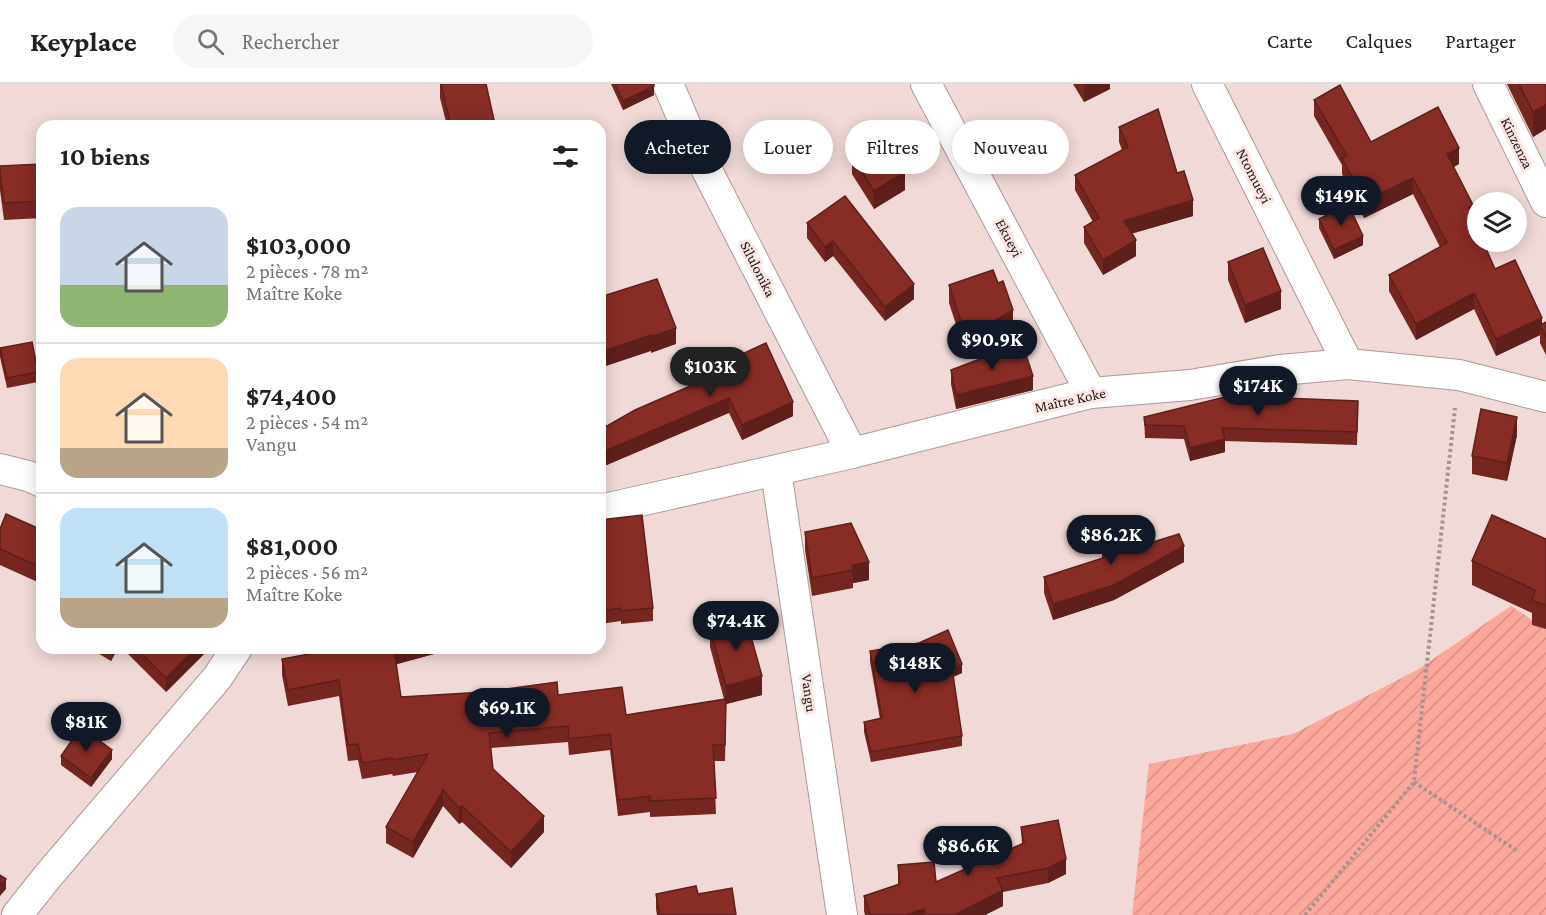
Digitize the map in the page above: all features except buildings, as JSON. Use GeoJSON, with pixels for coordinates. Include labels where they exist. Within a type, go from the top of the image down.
{"type":"FeatureCollection","features":[{"type":"Feature","properties":{"kind":"street","name":"Silulonika"},"geometry":{"type":"LineString","coordinates":[[668,84],[694,147],[852,453]]}},
{"type":"Feature","properties":{"kind":"street","name":"Ekueyi"},"geometry":{"type":"LineString","coordinates":[[926,84],[1091,393]]}},
{"type":"Feature","properties":{"kind":"street","name":"Ntomueyi"},"geometry":{"type":"LineString","coordinates":[[1207,84],[1348,364]]}},
{"type":"Feature","properties":{"kind":"street","name":"Kinzenza"},"geometry":{"type":"LineString","coordinates":[[1488,84],[1546,202]]}},
{"type":"Feature","properties":{"kind":"street","name":"Maître Koke"},"geometry":{"type":"LineString","coordinates":[[606,509],[852,453],[1091,393],[1190,385],[1280,370],[1348,364],[1459,375],[1546,397]]}},
{"type":"Feature","properties":{"kind":"street"},"geometry":{"type":"LineString","coordinates":[[0,469],[36,479]]}},
{"type":"Feature","properties":{"kind":"street","name":"Vangu"},"geometry":{"type":"LineString","coordinates":[[776,471],[842,915]]}},
{"type":"Feature","properties":{"kind":"street"},"geometry":{"type":"LineString","coordinates":[[17,915],[217,678],[233,654]]}},
{"type":"Feature","properties":{"kind":"path"},"geometry":{"type":"LineString","coordinates":[[1305,915],[1414,782],[1459,375]]}},
{"type":"Feature","properties":{"kind":"path"},"geometry":{"type":"LineString","coordinates":[[1414,782],[1519,852]]}},
{"type":"Feature","properties":{"kind":"shaded area"},"geometry":{"type":"Polygon","coordinates":[[[1511,606],[1546,629],[1546,915],[1132,915],[1149,764],[1293,734],[1417,670],[1511,606]]]}}]}
